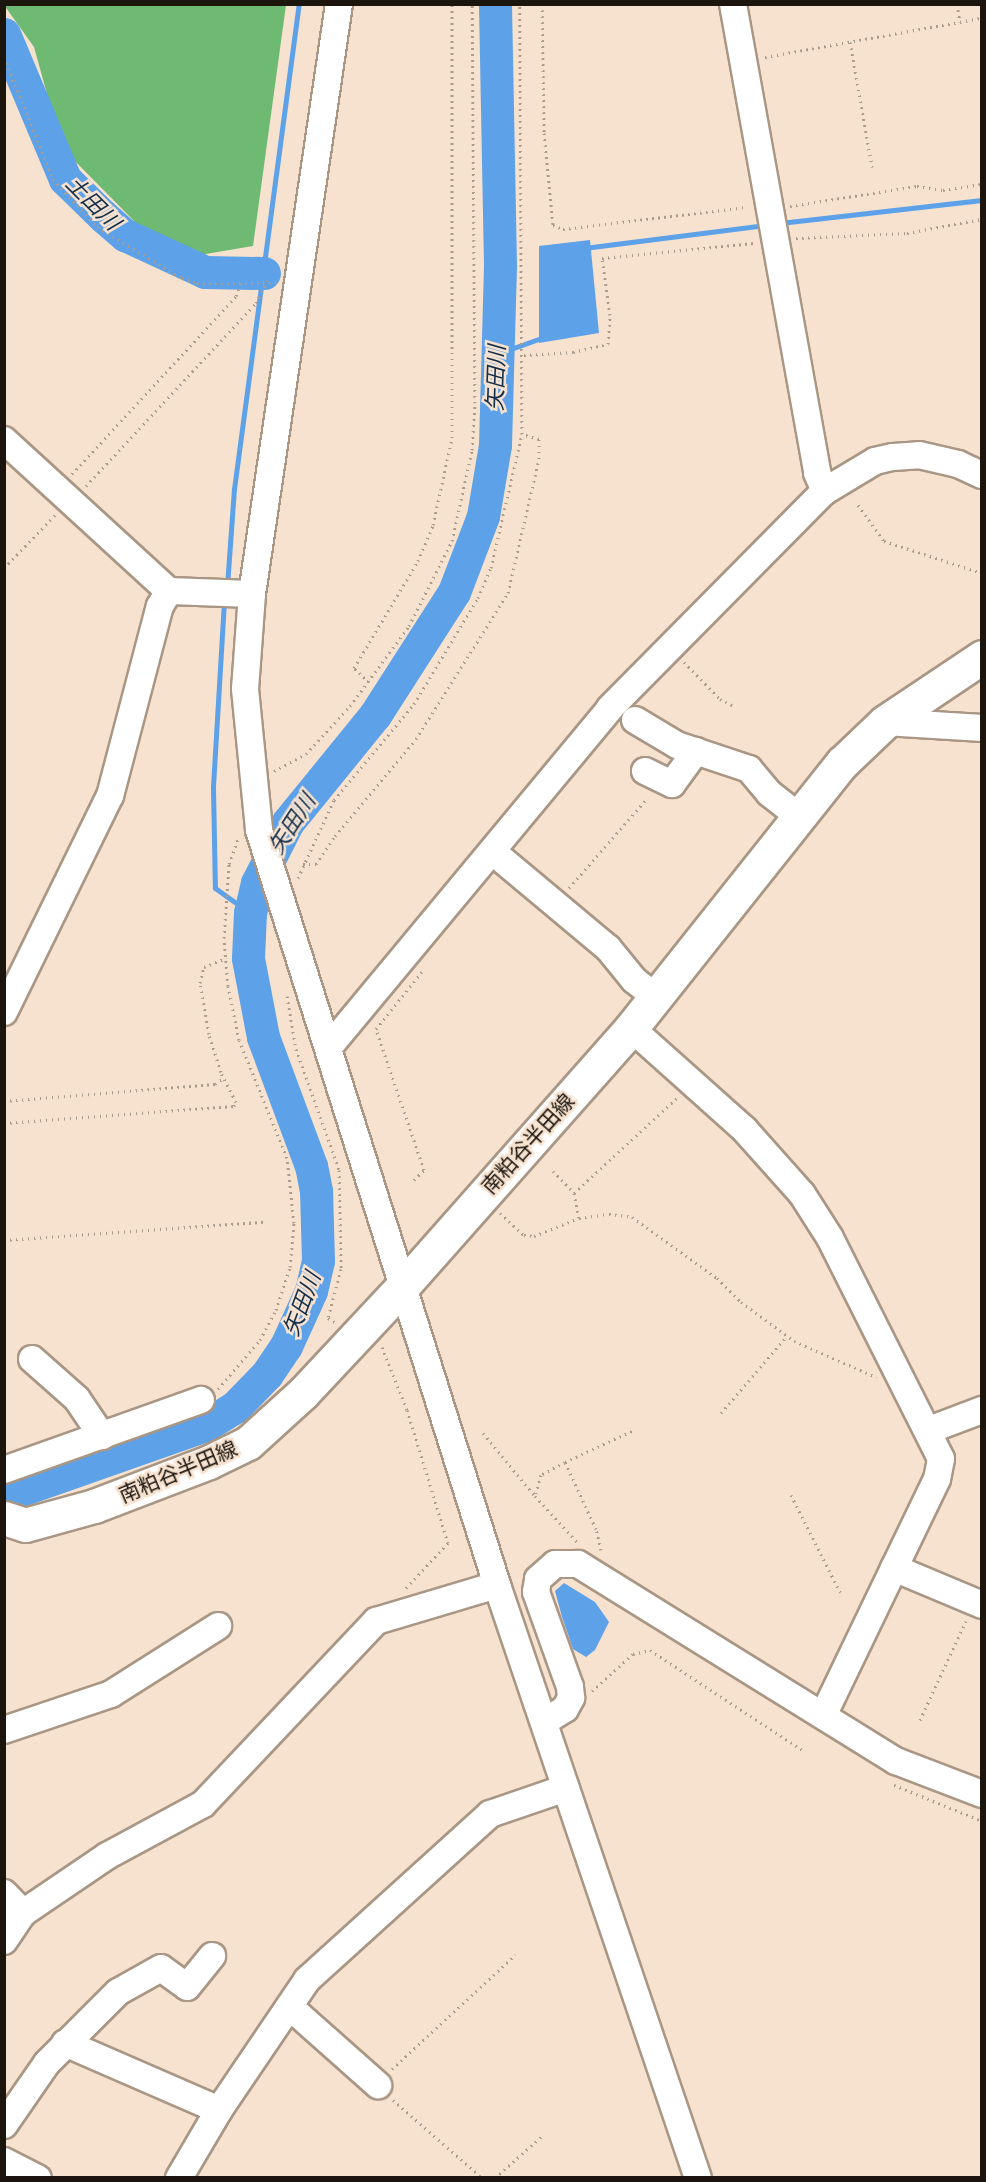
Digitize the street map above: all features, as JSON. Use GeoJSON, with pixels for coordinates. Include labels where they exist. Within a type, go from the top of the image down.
{"type":"FeatureCollection","features":[{"type":"Feature","properties":{"kind":"main road","name":"南粕谷半田線"},"geometry":{"type":"LineString","coordinates":[[4,1518],[25,1525],[94,1506],[209,1462],[248,1443],[303,1393],[403,1286],[632,1028],[801,818],[842,763],[885,722],[981,657]]}},
{"type":"Feature","properties":{"kind":"street"},"geometry":{"type":"LineString","coordinates":[[339,4],[252,594],[245,689],[252,780],[259,823],[497,1585],[698,2178]]}},
{"type":"Feature","properties":{"kind":"street"},"geometry":{"type":"LineString","coordinates":[[733,4],[818,473],[825,491]]}},
{"type":"Feature","properties":{"kind":"street"},"geometry":{"type":"LineString","coordinates":[[4,440],[169,591],[252,594]]}},
{"type":"Feature","properties":{"kind":"street"},"geometry":{"type":"LineString","coordinates":[[329,1047],[493,852],[610,708],[825,491],[875,461],[893,457],[920,455],[958,464],[981,475]]}},
{"type":"Feature","properties":{"kind":"street"},"geometry":{"type":"LineString","coordinates":[[4,1012],[110,796],[160,606],[169,591]]}},
{"type":"Feature","properties":{"kind":"street"},"geometry":{"type":"LineString","coordinates":[[635,720],[677,745],[749,769],[768,793],[801,818]]}},
{"type":"Feature","properties":{"kind":"street"},"geometry":{"type":"LineString","coordinates":[[885,722],[981,728]]}},
{"type":"Feature","properties":{"kind":"street"},"geometry":{"type":"LineString","coordinates":[[645,771],[675,789],[696,751]]}},
{"type":"Feature","properties":{"kind":"street"},"geometry":{"type":"LineString","coordinates":[[493,852],[556,903],[656,997]]}},
{"type":"Feature","properties":{"kind":"street"},"geometry":{"type":"LineString","coordinates":[[632,1028],[744,1128],[802,1194],[929,1430],[941,1459],[937,1479],[824,1714]]}},
{"type":"Feature","properties":{"kind":"street"},"geometry":{"type":"LineString","coordinates":[[32,1359],[77,1399],[102,1437]]}},
{"type":"Feature","properties":{"kind":"street"},"geometry":{"type":"LineString","coordinates":[[4,1470],[201,1400]]}},
{"type":"Feature","properties":{"kind":"street"},"geometry":{"type":"LineString","coordinates":[[929,1430],[981,1410]]}},
{"type":"Feature","properties":{"kind":"street"},"geometry":{"type":"LineString","coordinates":[[544,1722],[569,1701],[570,1687],[536,1592],[538,1579],[555,1564],[578,1564],[824,1714],[896,1761],[981,1794]]}},
{"type":"Feature","properties":{"kind":"street"},"geometry":{"type":"LineString","coordinates":[[894,1568],[977,1603]]}},
{"type":"Feature","properties":{"kind":"street"},"geometry":{"type":"LineString","coordinates":[[4,1941],[23,1913],[107,1856],[203,1804],[376,1621],[497,1585]]}},
{"type":"Feature","properties":{"kind":"street"},"geometry":{"type":"LineString","coordinates":[[4,1730],[111,1694],[218,1626]]}},
{"type":"Feature","properties":{"kind":"street"},"geometry":{"type":"LineString","coordinates":[[179,2178],[219,2110],[307,1980],[490,1814],[566,1788]]}},
{"type":"Feature","properties":{"kind":"street"},"geometry":{"type":"LineString","coordinates":[[4,1893],[23,1913]]}},
{"type":"Feature","properties":{"kind":"street"},"geometry":{"type":"LineString","coordinates":[[4,2125],[47,2063],[65,2043],[138,1979],[161,1968],[187,1987],[212,1956]]}},
{"type":"Feature","properties":{"kind":"street"},"geometry":{"type":"LineString","coordinates":[[290,2007],[378,2085]]}},
{"type":"Feature","properties":{"kind":"street"},"geometry":{"type":"LineString","coordinates":[[65,2043],[219,2110]]}},
{"type":"Feature","properties":{"kind":"street"},"geometry":{"type":"LineString","coordinates":[[4,2161],[38,2178]]}},
{"type":"Feature","properties":{"kind":"path"},"geometry":{"type":"LineString","coordinates":[[369,682],[354,668],[418,561],[433,525],[452,438],[452,4]]}},
{"type":"Feature","properties":{"kind":"path"},"geometry":{"type":"LineString","coordinates":[[252,780],[306,754],[329,732],[369,682],[409,626],[452,542],[472,450],[472,4]]}},
{"type":"Feature","properties":{"kind":"path"},"geometry":{"type":"LineString","coordinates":[[280,895],[291,894],[334,800],[414,704],[478,598],[491,568],[522,434],[524,355],[520,4]]}},
{"type":"Feature","properties":{"kind":"path"},"geometry":{"type":"LineString","coordinates":[[542,4],[544,133],[553,225],[563,229],[773,220],[907,233],[981,219]]}},
{"type":"Feature","properties":{"kind":"path"},"geometry":{"type":"LineString","coordinates":[[957,4],[960,22]]}},
{"type":"Feature","properties":{"kind":"path"},"geometry":{"type":"LineString","coordinates":[[743,61],[981,18]]}},
{"type":"Feature","properties":{"kind":"path"},"geometry":{"type":"LineString","coordinates":[[850,42],[872,167]]}},
{"type":"Feature","properties":{"kind":"path"},"geometry":{"type":"LineString","coordinates":[[4,57],[53,179],[79,211],[115,240],[182,278],[197,283],[299,282]]}},
{"type":"Feature","properties":{"kind":"path"},"geometry":{"type":"LineString","coordinates":[[524,355],[573,352],[608,344],[610,315],[602,258],[917,186],[942,190],[981,184]]}},
{"type":"Feature","properties":{"kind":"path"},"geometry":{"type":"LineString","coordinates":[[65,496],[256,303],[267,281]]}},
{"type":"Feature","properties":{"kind":"path"},"geometry":{"type":"LineString","coordinates":[[4,567],[236,296],[241,283]]}},
{"type":"Feature","properties":{"kind":"path"},"geometry":{"type":"LineString","coordinates":[[303,864],[316,864],[335,836],[416,740],[508,593],[539,459],[539,439],[522,434]]}},
{"type":"Feature","properties":{"kind":"path"},"geometry":{"type":"LineString","coordinates":[[858,505],[884,541],[981,573]]}},
{"type":"Feature","properties":{"kind":"path"},"geometry":{"type":"LineString","coordinates":[[670,648],[705,686],[734,705]]}},
{"type":"Feature","properties":{"kind":"path"},"geometry":{"type":"LineString","coordinates":[[556,903],[645,801]]}},
{"type":"Feature","properties":{"kind":"path"},"geometry":{"type":"LineString","coordinates":[[201,1400],[239,1368],[260,1340],[290,1267],[294,1223],[286,1158],[239,1040],[226,958],[229,864],[240,833],[259,823]]}},
{"type":"Feature","properties":{"kind":"path"},"geometry":{"type":"LineString","coordinates":[[4,1123],[226,1109],[236,1102],[224,1078],[209,1034],[200,983],[204,966],[226,958]]}},
{"type":"Feature","properties":{"kind":"path"},"geometry":{"type":"LineString","coordinates":[[302,962],[287,971],[285,984],[290,1018],[296,1049],[339,1170],[341,1269],[328,1318],[367,1324],[381,1344],[407,1410],[448,1543],[376,1621]]}},
{"type":"Feature","properties":{"kind":"path"},"geometry":{"type":"LineString","coordinates":[[414,1180],[424,1170],[376,1029],[426,968]]}},
{"type":"Feature","properties":{"kind":"path"},"geometry":{"type":"LineString","coordinates":[[4,1101],[215,1083],[224,1078]]}},
{"type":"Feature","properties":{"kind":"path"},"geometry":{"type":"LineString","coordinates":[[574,1193],[684,1091],[697,1084]]}},
{"type":"Feature","properties":{"kind":"path"},"geometry":{"type":"LineString","coordinates":[[553,1171],[574,1193],[579,1218]]}},
{"type":"Feature","properties":{"kind":"path"},"geometry":{"type":"LineString","coordinates":[[481,1197],[524,1235],[540,1235],[579,1218],[609,1214],[632,1217],[787,1336],[873,1376],[904,1384]]}},
{"type":"Feature","properties":{"kind":"path"},"geometry":{"type":"LineString","coordinates":[[4,1240],[264,1222]]}},
{"type":"Feature","properties":{"kind":"path"},"geometry":{"type":"LineString","coordinates":[[721,1413],[787,1336]]}},
{"type":"Feature","properties":{"kind":"path"},"geometry":{"type":"LineString","coordinates":[[535,1496],[541,1475],[632,1431]]}},
{"type":"Feature","properties":{"kind":"path"},"geometry":{"type":"LineString","coordinates":[[483,1433],[535,1496],[579,1544]]}},
{"type":"Feature","properties":{"kind":"path"},"geometry":{"type":"LineString","coordinates":[[565,1462],[601,1550]]}},
{"type":"Feature","properties":{"kind":"path"},"geometry":{"type":"LineString","coordinates":[[791,1495],[840,1592]]}},
{"type":"Feature","properties":{"kind":"path"},"geometry":{"type":"LineString","coordinates":[[920,1720],[977,1603]]}},
{"type":"Feature","properties":{"kind":"path"},"geometry":{"type":"LineString","coordinates":[[569,1701],[589,1694],[633,1654],[650,1650],[804,1751]]}},
{"type":"Feature","properties":{"kind":"path"},"geometry":{"type":"LineString","coordinates":[[482,2178],[378,2085],[433,2028],[514,1955]]}},
{"type":"Feature","properties":{"kind":"path"},"geometry":{"type":"LineString","coordinates":[[495,2178],[542,2136]]}},
{"type":"Feature","properties":{"kind":"green space"},"geometry":{"type":"Polygon","coordinates":[[[4,5],[286,5],[253,246],[194,256],[138,225],[62,148],[34,47],[4,5]]]}},
{"type":"Feature","properties":{"kind":"water"},"geometry":{"type":"Polygon","coordinates":[[[590,240],[599,333],[539,343],[539,246],[590,240]]]}},
{"type":"Feature","properties":{"kind":"water"},"geometry":{"type":"Polygon","coordinates":[[[564,1583],[595,1602],[609,1622],[595,1650],[586,1657],[573,1649],[562,1617],[555,1591],[564,1583]]]}},
{"type":"Feature","properties":{"kind":"waterway"},"geometry":{"type":"LineString","coordinates":[[227,586],[234,489],[299,4]]}},
{"type":"Feature","properties":{"kind":"waterway","name":"矢田川"},"geometry":{"type":"LineString","coordinates":[[4,1496],[206,1425],[236,1406],[267,1374],[286,1346],[311,1291],[318,1261],[316,1191],[311,1166],[263,1037],[248,958],[250,913],[257,883],[288,822],[375,715],[454,592],[483,516],[495,445],[500,265],[495,4]]}},
{"type":"Feature","properties":{"kind":"waterway","name":"土田川"},"geometry":{"type":"LineString","coordinates":[[4,34],[65,179],[104,217],[125,235],[205,272],[264,273]]}},
{"type":"Feature","properties":{"kind":"waterway"},"geometry":{"type":"LineString","coordinates":[[780,223],[982,200]]}},
{"type":"Feature","properties":{"kind":"waterway"},"geometry":{"type":"LineString","coordinates":[[584,248],[765,225]]}},
{"type":"Feature","properties":{"kind":"waterway"},"geometry":{"type":"LineString","coordinates":[[497,354],[544,337]]}},
{"type":"Feature","properties":{"kind":"waterway"},"geometry":{"type":"LineString","coordinates":[[224,601],[213,788],[215,888],[250,913]]}}]}
